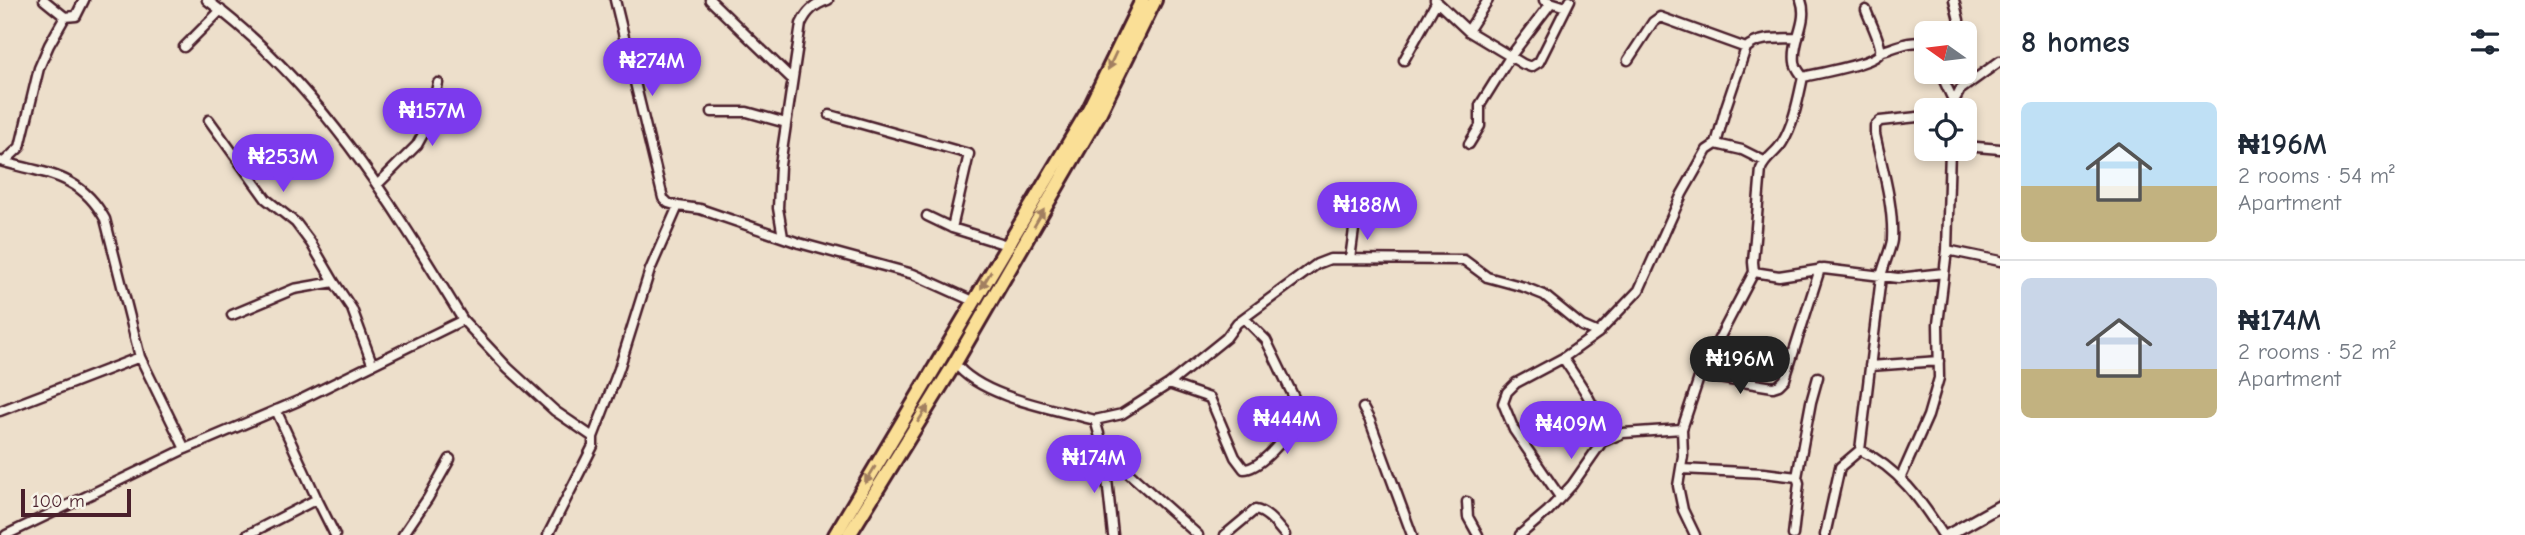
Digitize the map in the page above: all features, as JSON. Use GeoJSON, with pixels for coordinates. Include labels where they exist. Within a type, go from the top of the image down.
{"type":"FeatureCollection","features":[{"type":"Feature","properties":{"kind":"main road"},"geometry":{"type":"LineString","coordinates":[[835,535],[1089,109],[1142,0]]}},
{"type":"Feature","properties":{"kind":"main road"},"geometry":{"type":"LineString","coordinates":[[849,535],[955,363],[1099,114],[1154,0]]}},
{"type":"Feature","properties":{"kind":"street"},"geometry":{"type":"LineString","coordinates":[[44,0],[65,17],[72,18],[76,16],[84,0]]}},
{"type":"Feature","properties":{"kind":"street"},"geometry":{"type":"LineString","coordinates":[[207,0],[221,10],[329,119],[377,185],[463,320],[508,368],[555,411],[588,431],[593,437]]}},
{"type":"Feature","properties":{"kind":"street"},"geometry":{"type":"LineString","coordinates":[[615,0],[663,198],[678,206],[700,209],[783,237],[913,274],[973,301]]}},
{"type":"Feature","properties":{"kind":"street"},"geometry":{"type":"LineString","coordinates":[[710,0],[792,79]]}},
{"type":"Feature","properties":{"kind":"street"},"geometry":{"type":"LineString","coordinates":[[783,237],[778,208],[780,165],[801,24],[815,2],[828,0]]}},
{"type":"Feature","properties":{"kind":"street"},"geometry":{"type":"LineString","coordinates":[[1468,31],[1488,0]]}},
{"type":"Feature","properties":{"kind":"street"},"geometry":{"type":"LineString","coordinates":[[1695,535],[1683,510],[1678,486],[1682,429],[1700,375],[1754,272],[1758,192],[1764,161],[1776,152],[1784,139],[1796,112],[1803,77],[1795,64],[1804,14],[1801,0]]}},
{"type":"Feature","properties":{"kind":"street"},"geometry":{"type":"LineString","coordinates":[[1955,0],[1959,20]]}},
{"type":"Feature","properties":{"kind":"street"},"geometry":{"type":"LineString","coordinates":[[1405,60],[1436,1],[1468,31],[1510,57],[1531,66],[1539,62],[1568,3],[1548,1],[1510,57],[1480,105],[1480,126],[1469,144]]}},
{"type":"Feature","properties":{"kind":"street"},"geometry":{"type":"LineString","coordinates":[[184,47],[221,10]]}},
{"type":"Feature","properties":{"kind":"street"},"geometry":{"type":"LineString","coordinates":[[1866,10],[1880,52]]}},
{"type":"Feature","properties":{"kind":"street"},"geometry":{"type":"LineString","coordinates":[[26,166],[20,147],[39,68],[65,17]]}},
{"type":"Feature","properties":{"kind":"street"},"geometry":{"type":"LineString","coordinates":[[1628,60],[1653,22],[1660,17],[1746,48]]}},
{"type":"Feature","properties":{"kind":"street"},"geometry":{"type":"LineString","coordinates":[[1560,497],[1514,430],[1503,402],[1507,392],[1516,383],[1563,358],[1598,333],[1639,290],[1682,194],[1707,150],[1716,144],[1746,48],[1751,43],[1768,39],[1798,38]]}},
{"type":"Feature","properties":{"kind":"street"},"geometry":{"type":"LineString","coordinates":[[1803,77],[1867,61],[1878,56],[1880,52],[1914,43]]}},
{"type":"Feature","properties":{"kind":"street"},"geometry":{"type":"LineString","coordinates":[[632,77],[688,53]]}},
{"type":"Feature","properties":{"kind":"street"},"geometry":{"type":"LineString","coordinates":[[1954,98],[1961,89],[2000,61]]}},
{"type":"Feature","properties":{"kind":"street"},"geometry":{"type":"LineString","coordinates":[[377,185],[417,145],[431,117],[438,83]]}},
{"type":"Feature","properties":{"kind":"street"},"geometry":{"type":"LineString","coordinates":[[712,112],[747,112],[786,124]]}},
{"type":"Feature","properties":{"kind":"street"},"geometry":{"type":"LineString","coordinates":[[830,115],[969,154],[952,228]]}},
{"type":"Feature","properties":{"kind":"street"},"geometry":{"type":"LineString","coordinates":[[1825,535],[1840,467],[1860,450],[1881,277],[1892,237],[1875,126],[1880,121],[1914,117]]}},
{"type":"Feature","properties":{"kind":"street"},"geometry":{"type":"LineString","coordinates":[[209,120],[266,199],[296,223],[312,243],[352,309],[372,363]]}},
{"type":"Feature","properties":{"kind":"street"},"geometry":{"type":"LineString","coordinates":[[1716,144],[1742,150],[1764,161]]}},
{"type":"Feature","properties":{"kind":"street"},"geometry":{"type":"LineString","coordinates":[[2,162],[20,147]]}},
{"type":"Feature","properties":{"kind":"street"},"geometry":{"type":"LineString","coordinates":[[1977,147],[2000,149]]}},
{"type":"Feature","properties":{"kind":"street"},"geometry":{"type":"LineString","coordinates":[[1902,477],[1928,416],[1939,378],[1938,324],[1947,250],[1950,161]]}},
{"type":"Feature","properties":{"kind":"street"},"geometry":{"type":"LineString","coordinates":[[2,162],[26,166],[78,186],[96,203],[106,219],[140,358],[185,449]]}},
{"type":"Feature","properties":{"kind":"street"},"geometry":{"type":"LineString","coordinates":[[548,535],[593,446],[593,437],[619,369],[650,270],[678,206]]}},
{"type":"Feature","properties":{"kind":"street"},"geometry":{"type":"LineString","coordinates":[[928,216],[952,228],[1007,245]]}},
{"type":"Feature","properties":{"kind":"street"},"geometry":{"type":"LineString","coordinates":[[1350,260],[1355,222]]}},
{"type":"Feature","properties":{"kind":"street"},"geometry":{"type":"LineString","coordinates":[[1947,250],[2000,261]]}},
{"type":"Feature","properties":{"kind":"street"},"geometry":{"type":"LineString","coordinates":[[955,363],[964,375],[996,393],[1095,420],[1122,414],[1169,384],[1226,338],[1237,323],[1317,264],[1330,259],[1464,260],[1487,277],[1544,295],[1582,326],[1598,333]]}},
{"type":"Feature","properties":{"kind":"street"},"geometry":{"type":"LineString","coordinates":[[1754,272],[1779,276],[1820,270],[1898,278],[1944,273]]}},
{"type":"Feature","properties":{"kind":"street"},"geometry":{"type":"LineString","coordinates":[[1700,375],[1773,387],[1779,385],[1785,379],[1820,270]]}},
{"type":"Feature","properties":{"kind":"street"},"geometry":{"type":"LineString","coordinates":[[232,315],[294,289],[334,282]]}},
{"type":"Feature","properties":{"kind":"street"},"geometry":{"type":"LineString","coordinates":[[1169,384],[1210,398],[1235,457],[1244,469],[1254,467],[1303,416],[1266,340],[1244,318]]}},
{"type":"Feature","properties":{"kind":"street"},"geometry":{"type":"LineString","coordinates":[[6,535],[463,320]]}},
{"type":"Feature","properties":{"kind":"street"},"geometry":{"type":"LineString","coordinates":[[0,411],[140,358]]}},
{"type":"Feature","properties":{"kind":"street"},"geometry":{"type":"LineString","coordinates":[[1563,358],[1594,405],[1601,423],[1602,442]]}},
{"type":"Feature","properties":{"kind":"street"},"geometry":{"type":"LineString","coordinates":[[1870,366],[1939,361]]}},
{"type":"Feature","properties":{"kind":"street"},"geometry":{"type":"LineString","coordinates":[[1793,535],[1799,483],[1797,477],[1818,377]]}},
{"type":"Feature","properties":{"kind":"street"},"geometry":{"type":"LineString","coordinates":[[1363,408],[1412,535]]}},
{"type":"Feature","properties":{"kind":"street"},"geometry":{"type":"LineString","coordinates":[[276,410],[335,535]]}},
{"type":"Feature","properties":{"kind":"street"},"geometry":{"type":"LineString","coordinates":[[1095,420],[1104,451],[1113,535]]}},
{"type":"Feature","properties":{"kind":"street"},"geometry":{"type":"LineString","coordinates":[[1520,535],[1548,511],[1572,485],[1602,442],[1623,433],[1682,429]]}},
{"type":"Feature","properties":{"kind":"street"},"geometry":{"type":"LineString","coordinates":[[1860,450],[1902,477],[1943,535]]}},
{"type":"Feature","properties":{"kind":"street"},"geometry":{"type":"LineString","coordinates":[[1104,451],[1198,535]]}},
{"type":"Feature","properties":{"kind":"street"},"geometry":{"type":"LineString","coordinates":[[403,535],[450,459]]}},
{"type":"Feature","properties":{"kind":"street"},"geometry":{"type":"LineString","coordinates":[[1681,469],[1797,477]]}},
{"type":"Feature","properties":{"kind":"street"},"geometry":{"type":"LineString","coordinates":[[247,535],[317,499]]}},
{"type":"Feature","properties":{"kind":"street"},"geometry":{"type":"LineString","coordinates":[[1467,502],[1468,517],[1478,535]]}},
{"type":"Feature","properties":{"kind":"street"},"geometry":{"type":"LineString","coordinates":[[1948,535],[1999,507]]}},
{"type":"Feature","properties":{"kind":"street"},"geometry":{"type":"LineString","coordinates":[[1225,535],[1255,510],[1265,513],[1285,535]]}}]}
